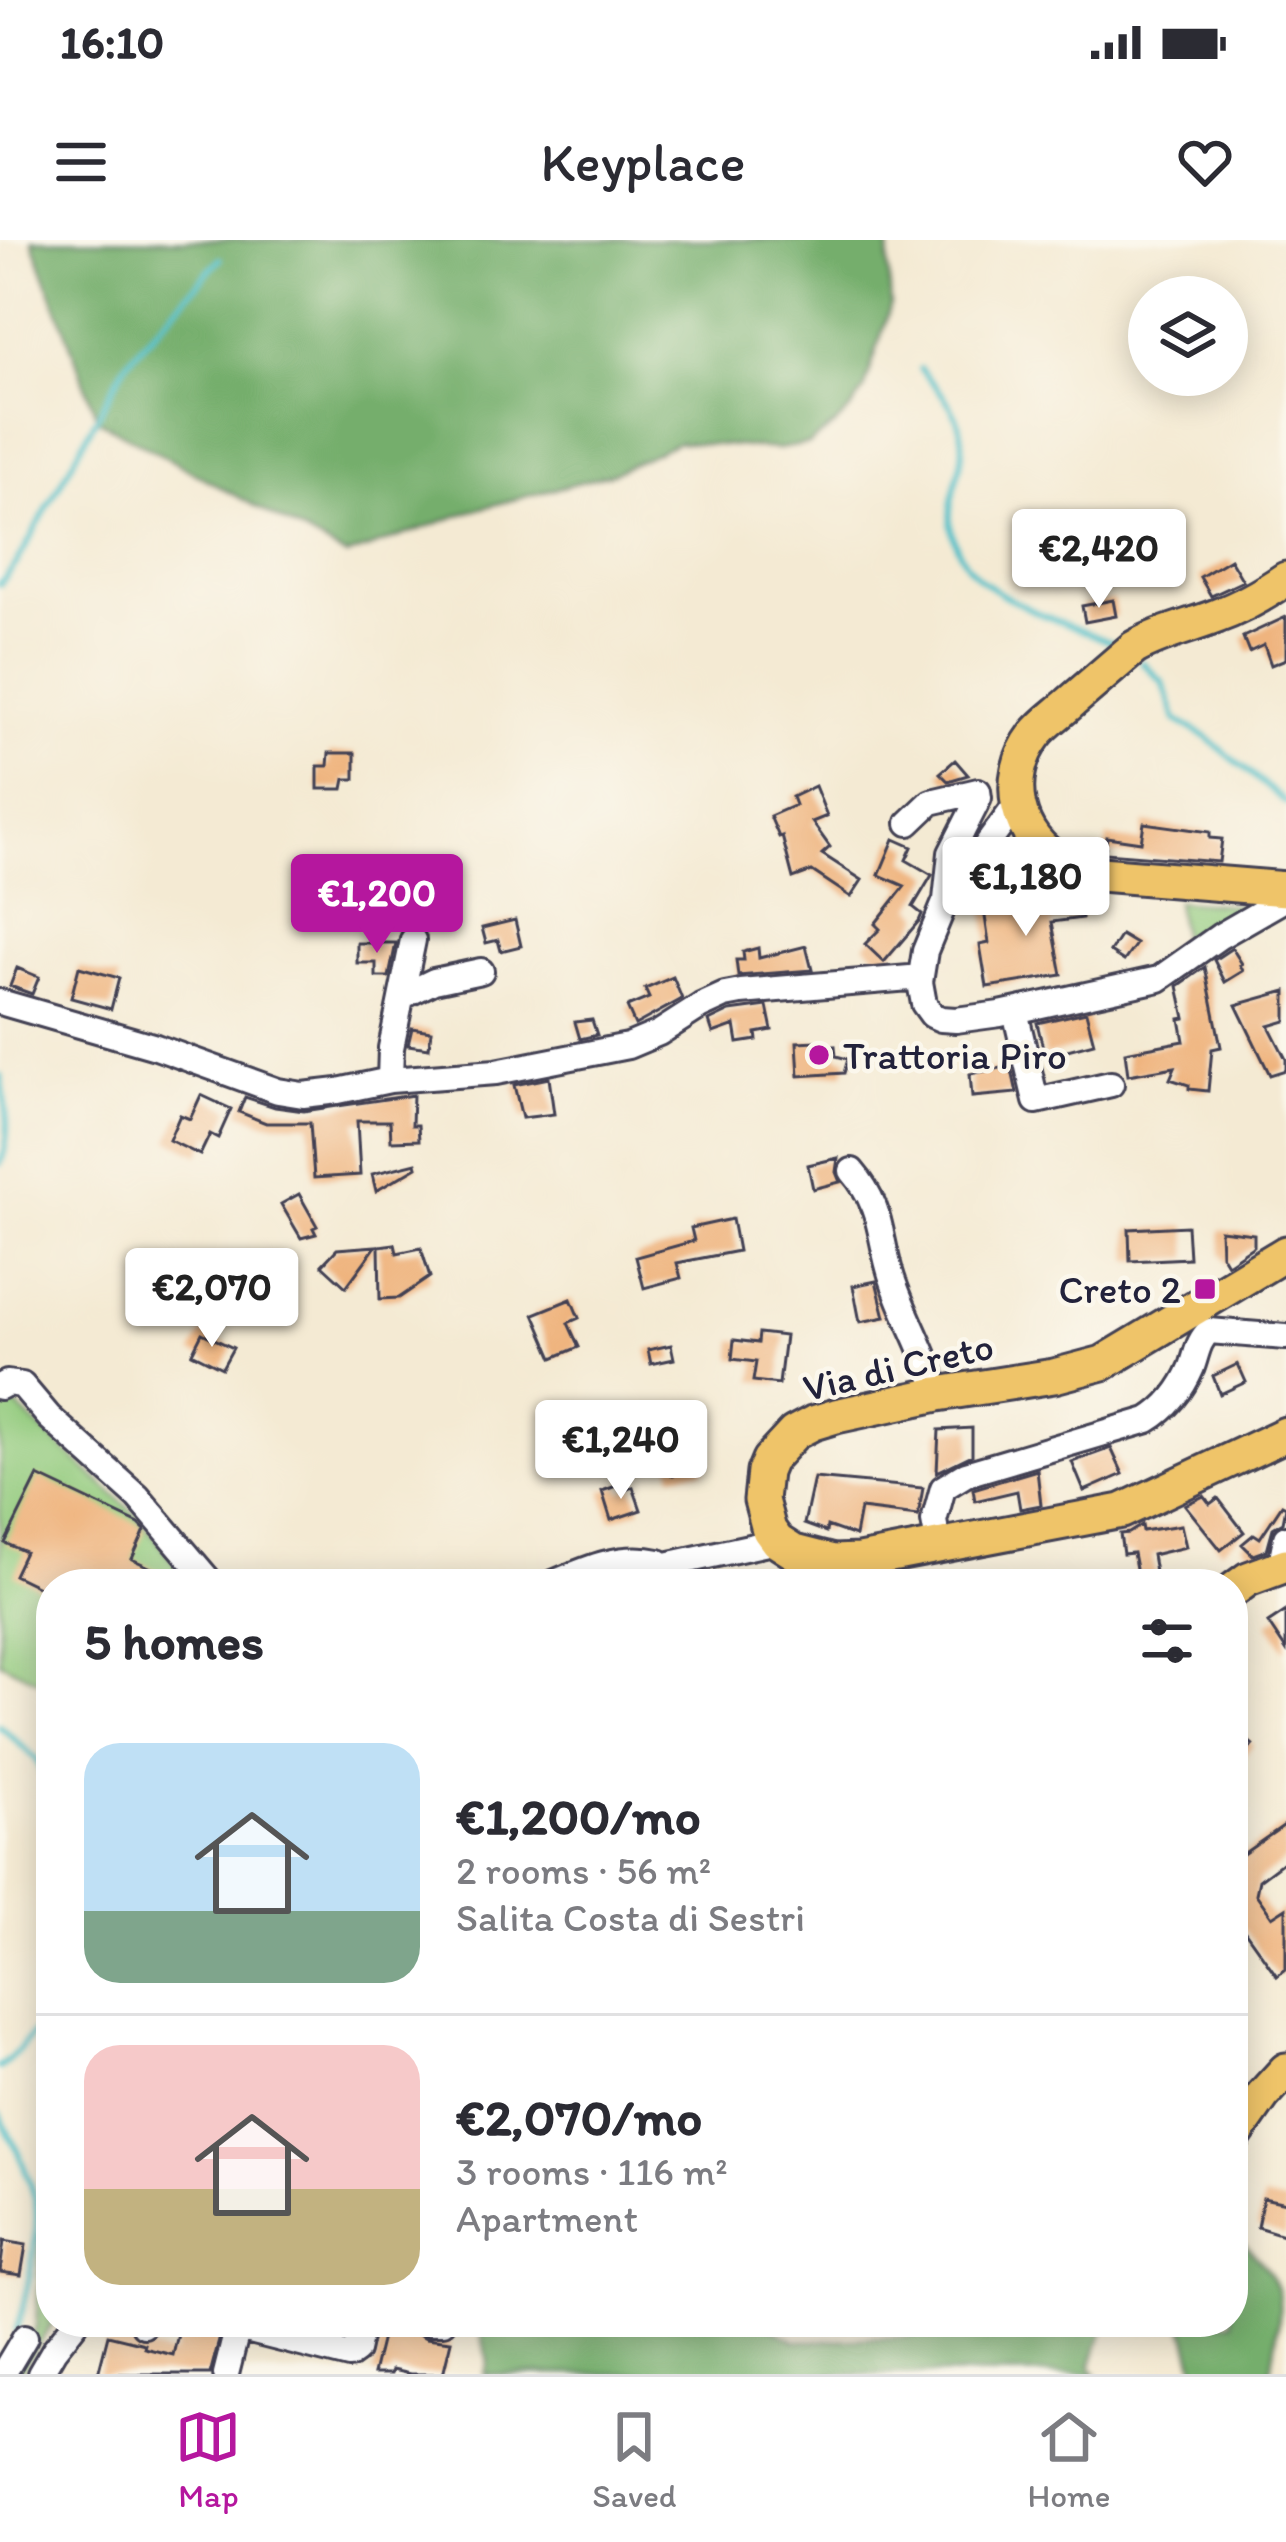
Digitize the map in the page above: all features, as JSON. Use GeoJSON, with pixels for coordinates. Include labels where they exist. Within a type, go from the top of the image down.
{"type":"FeatureCollection","features":[{"type":"Feature","properties":{"kind":"main road"},"geometry":{"type":"LineString","coordinates":[[1286,579],[1238,608],[1134,648],[1029,743],[1018,775],[1017,804],[1031,837],[1050,855],[1076,869],[1234,881],[1286,894]]}},
{"type":"Feature","properties":{"kind":"main road","name":"Via di Creto"},"geometry":{"type":"LineString","coordinates":[[777,1541],[764,1517],[761,1484],[769,1460],[794,1433],[813,1423],[938,1394],[1054,1376],[1103,1363],[1286,1253]]}},
{"type":"Feature","properties":{"kind":"main road"},"geometry":{"type":"LineString","coordinates":[[777,1541],[794,1552],[833,1562],[859,1561],[936,1534],[1122,1511],[1286,1434]]}},
{"type":"Feature","properties":{"kind":"main road"},"geometry":{"type":"LineString","coordinates":[[1248,1579],[1286,1565]]}},
{"type":"Feature","properties":{"kind":"main road"},"geometry":{"type":"LineString","coordinates":[[1248,2116],[1286,2070]]}},
{"type":"Feature","properties":{"kind":"street"},"geometry":{"type":"LineString","coordinates":[[909,823],[931,802],[978,791],[979,798],[951,853],[946,901]]}},
{"type":"Feature","properties":{"kind":"street"},"geometry":{"type":"LineString","coordinates":[[1017,804],[946,901],[925,951],[920,982],[923,1004],[941,1019],[1015,1011],[1159,979],[1286,894]]}},
{"type":"Feature","properties":{"kind":"street"},"geometry":{"type":"LineString","coordinates":[[391,1079],[391,1048],[413,940]]}},
{"type":"Feature","properties":{"kind":"street"},"geometry":{"type":"LineString","coordinates":[[403,996],[434,981],[481,971]]}},
{"type":"Feature","properties":{"kind":"street"},"geometry":{"type":"LineString","coordinates":[[0,1002],[156,1047],[288,1094],[327,1093],[391,1079],[496,1072],[628,1046],[659,1034],[725,994],[910,978],[920,982]]}},
{"type":"Feature","properties":{"kind":"street"},"geometry":{"type":"LineString","coordinates":[[875,991],[920,982]]}},
{"type":"Feature","properties":{"kind":"street"},"geometry":{"type":"LineString","coordinates":[[1015,1011],[1036,1101],[1111,1084]]}},
{"type":"Feature","properties":{"kind":"street"},"geometry":{"type":"LineString","coordinates":[[852,1172],[866,1186],[880,1218],[891,1277],[938,1394]]}},
{"type":"Feature","properties":{"kind":"street"},"geometry":{"type":"LineString","coordinates":[[936,1534],[943,1488],[966,1474],[1157,1414],[1181,1388],[1202,1337],[1209,1331],[1286,1337]]}},
{"type":"Feature","properties":{"kind":"street"},"geometry":{"type":"LineString","coordinates":[[0,1387],[22,1385],[49,1417],[138,1497],[199,1569]]}},
{"type":"Feature","properties":{"kind":"street"},"geometry":{"type":"LineString","coordinates":[[1286,1538],[1282,1553],[1286,1565]]}},
{"type":"Feature","properties":{"kind":"street"},"geometry":{"type":"LineString","coordinates":[[655,1569],[777,1541]]}},
{"type":"Feature","properties":{"kind":"street"},"geometry":{"type":"LineString","coordinates":[[586,1569],[634,1558],[666,1565]]}},
{"type":"Feature","properties":{"kind":"street"},"geometry":{"type":"LineString","coordinates":[[4,2372],[26,2337]]}},
{"type":"Feature","properties":{"kind":"street"},"geometry":{"type":"LineString","coordinates":[[40,2374],[64,2337]]}},
{"type":"Feature","properties":{"kind":"street"},"geometry":{"type":"LineString","coordinates":[[226,2374],[235,2337]]}},
{"type":"Feature","properties":{"kind":"street"},"geometry":{"type":"LineString","coordinates":[[284,2337],[349,2356],[356,2351],[359,2337]]}},
{"type":"Feature","properties":{"kind":"green space"},"geometry":{"type":"Polygon","coordinates":[[[32,240],[890,240],[891,304],[864,390],[835,425],[809,444],[778,449],[678,442],[610,474],[471,511],[346,556],[98,420],[32,240]]]}},
{"type":"Feature","properties":{"kind":"green space"},"geometry":{"type":"Polygon","coordinates":[[[1036,868],[1040,892],[959,903],[971,878],[1036,868]]]}},
{"type":"Feature","properties":{"kind":"green space"},"geometry":{"type":"Polygon","coordinates":[[[1176,901],[1249,906],[1183,948],[1176,901]]]}},
{"type":"Feature","properties":{"kind":"green space"},"geometry":{"type":"Polygon","coordinates":[[[8,1399],[141,1519],[179,1569],[36,1569],[36,1680],[0,1662],[0,1405],[8,1399]]]}},
{"type":"Feature","properties":{"kind":"green space"},"geometry":{"type":"Polygon","coordinates":[[[1248,2248],[1273,2280],[1279,2297],[1269,2374],[1197,2374],[1187,2337],[1248,2337],[1248,2248]]]}},
{"type":"Feature","properties":{"kind":"green space"},"geometry":{"type":"Polygon","coordinates":[[[36,2328],[36,2337],[43,2337],[21,2374],[12,2374],[36,2328]]]}},
{"type":"Feature","properties":{"kind":"green space"},"geometry":{"type":"Polygon","coordinates":[[[482,2337],[789,2337],[796,2341],[1101,2337],[1091,2367],[1096,2374],[484,2374],[488,2363],[482,2337]]]}},
{"type":"Feature","properties":{"kind":"building"},"geometry":{"type":"Polygon","coordinates":[[[1230,559],[1243,581],[1211,596],[1200,577],[1230,559]]]}},
{"type":"Feature","properties":{"kind":"building"},"geometry":{"type":"Polygon","coordinates":[[[1113,600],[1116,616],[1085,622],[1082,606],[1113,600]]]}},
{"type":"Feature","properties":{"kind":"building"},"geometry":{"type":"Polygon","coordinates":[[[1286,617],[1286,659],[1271,665],[1264,645],[1249,652],[1243,637],[1286,617]]]}},
{"type":"Feature","properties":{"kind":"building"},"geometry":{"type":"Polygon","coordinates":[[[329,753],[355,753],[355,779],[345,779],[343,789],[318,789],[318,766],[328,766],[329,753]]]}},
{"type":"Feature","properties":{"kind":"building"},"geometry":{"type":"Polygon","coordinates":[[[955,760],[968,775],[948,781],[940,773],[955,760]]]}},
{"type":"Feature","properties":{"kind":"building"},"geometry":{"type":"Polygon","coordinates":[[[815,786],[827,816],[812,822],[830,847],[822,854],[862,880],[851,897],[812,871],[793,878],[782,836],[770,816],[795,805],[792,797],[815,786]]]}},
{"type":"Feature","properties":{"kind":"building"},"geometry":{"type":"Polygon","coordinates":[[[1144,823],[1210,832],[1210,838],[1222,839],[1219,862],[1105,853],[1107,837],[1141,842],[1144,823]]]}},
{"type":"Feature","properties":{"kind":"building"},"geometry":{"type":"Polygon","coordinates":[[[894,839],[912,847],[906,860],[932,875],[913,907],[922,914],[919,921],[884,962],[865,944],[880,929],[875,924],[905,886],[879,875],[894,839]]]}},
{"type":"Feature","properties":{"kind":"building"},"geometry":{"type":"Polygon","coordinates":[[[1074,890],[1082,918],[1052,922],[1062,975],[987,987],[980,945],[989,943],[984,910],[1051,900],[1050,893],[1074,890]]]}},
{"type":"Feature","properties":{"kind":"building"},"geometry":{"type":"Polygon","coordinates":[[[416,916],[447,916],[447,931],[427,931],[416,924],[416,916]]]}},
{"type":"Feature","properties":{"kind":"building"},"geometry":{"type":"Polygon","coordinates":[[[515,920],[521,946],[501,951],[498,940],[486,943],[482,928],[515,920]]]}},
{"type":"Feature","properties":{"kind":"building"},"geometry":{"type":"Polygon","coordinates":[[[1121,935],[1136,944],[1124,961],[1110,952],[1121,935]]]}},
{"type":"Feature","properties":{"kind":"building"},"geometry":{"type":"Polygon","coordinates":[[[357,943],[396,943],[389,977],[376,977],[376,963],[357,963],[357,943]]]}},
{"type":"Feature","properties":{"kind":"building"},"geometry":{"type":"Polygon","coordinates":[[[806,946],[812,970],[738,976],[736,960],[744,960],[743,952],[758,948],[759,958],[806,946]]]}},
{"type":"Feature","properties":{"kind":"building"},"geometry":{"type":"Polygon","coordinates":[[[1232,948],[1243,971],[1225,982],[1214,960],[1232,948]]]}},
{"type":"Feature","properties":{"kind":"building"},"geometry":{"type":"Polygon","coordinates":[[[79,967],[119,978],[111,1009],[71,998],[79,967]]]}},
{"type":"Feature","properties":{"kind":"building"},"geometry":{"type":"Polygon","coordinates":[[[1205,967],[1221,1047],[1212,1049],[1208,1091],[1189,1089],[1170,1079],[1175,1067],[1128,1075],[1125,1052],[1184,1041],[1178,986],[1205,967]]]}},
{"type":"Feature","properties":{"kind":"building"},"geometry":{"type":"Polygon","coordinates":[[[17,968],[39,977],[32,994],[10,986],[17,968]]]}},
{"type":"Feature","properties":{"kind":"building"},"geometry":{"type":"Polygon","coordinates":[[[673,977],[682,999],[635,1025],[627,1007],[649,998],[645,989],[673,977]]]}},
{"type":"Feature","properties":{"kind":"building"},"geometry":{"type":"Polygon","coordinates":[[[1286,991],[1286,1021],[1269,1026],[1286,1059],[1286,1070],[1270,1075],[1236,1005],[1286,991]]]}},
{"type":"Feature","properties":{"kind":"building"},"geometry":{"type":"Polygon","coordinates":[[[767,1006],[772,1030],[756,1033],[757,1040],[738,1043],[735,1025],[713,1033],[709,1021],[730,1011],[767,1006]]]}},
{"type":"Feature","properties":{"kind":"building"},"geometry":{"type":"Polygon","coordinates":[[[1086,1012],[1094,1043],[1045,1056],[1037,1023],[1086,1012]]]}},
{"type":"Feature","properties":{"kind":"building"},"geometry":{"type":"Polygon","coordinates":[[[592,1020],[597,1035],[580,1039],[575,1022],[592,1020]]]}},
{"type":"Feature","properties":{"kind":"building"},"geometry":{"type":"Polygon","coordinates":[[[412,1028],[431,1031],[429,1048],[408,1045],[412,1028]]]}},
{"type":"Feature","properties":{"kind":"building"},"geometry":{"type":"Polygon","coordinates":[[[817,1041],[817,1048],[835,1046],[836,1056],[848,1059],[844,1073],[799,1076],[797,1042],[817,1041]]]}},
{"type":"Feature","properties":{"kind":"building"},"geometry":{"type":"Polygon","coordinates":[[[1011,1066],[1017,1093],[972,1097],[970,1074],[1011,1066]]]}},
{"type":"Feature","properties":{"kind":"building"},"geometry":{"type":"Polygon","coordinates":[[[549,1078],[554,1114],[522,1118],[514,1085],[549,1078]]]}},
{"type":"Feature","properties":{"kind":"building"},"geometry":{"type":"Polygon","coordinates":[[[201,1095],[231,1109],[218,1138],[210,1134],[200,1155],[169,1140],[180,1115],[190,1119],[201,1095]]]}},
{"type":"Feature","properties":{"kind":"building"},"geometry":{"type":"Polygon","coordinates":[[[413,1095],[412,1125],[418,1125],[419,1140],[391,1141],[390,1121],[357,1121],[360,1175],[314,1178],[310,1123],[266,1123],[239,1112],[245,1097],[304,1111],[413,1095]]]}},
{"type":"Feature","properties":{"kind":"building"},"geometry":{"type":"Polygon","coordinates":[[[838,1158],[840,1182],[813,1189],[808,1165],[838,1158]]]}},
{"type":"Feature","properties":{"kind":"building"},"geometry":{"type":"Polygon","coordinates":[[[416,1163],[417,1167],[376,1191],[372,1174],[416,1163]]]}},
{"type":"Feature","properties":{"kind":"building"},"geometry":{"type":"Polygon","coordinates":[[[299,1194],[317,1226],[313,1228],[316,1234],[301,1238],[281,1204],[299,1194]]]}},
{"type":"Feature","properties":{"kind":"building"},"geometry":{"type":"Polygon","coordinates":[[[732,1219],[738,1251],[677,1263],[681,1278],[644,1288],[636,1257],[694,1241],[691,1228],[732,1219]]]}},
{"type":"Feature","properties":{"kind":"building"},"geometry":{"type":"Polygon","coordinates":[[[1187,1226],[1189,1258],[1130,1261],[1129,1229],[1187,1226]]]}},
{"type":"Feature","properties":{"kind":"building"},"geometry":{"type":"Polygon","coordinates":[[[1220,1230],[1254,1234],[1254,1246],[1227,1264],[1221,1254],[1220,1230]]]}},
{"type":"Feature","properties":{"kind":"building"},"geometry":{"type":"Polygon","coordinates":[[[395,1244],[397,1253],[421,1248],[430,1277],[399,1298],[380,1299],[379,1246],[395,1244]]]}},
{"type":"Feature","properties":{"kind":"building"},"geometry":{"type":"Polygon","coordinates":[[[376,1246],[346,1287],[322,1265],[337,1249],[376,1246]]]}},
{"type":"Feature","properties":{"kind":"building"},"geometry":{"type":"Polygon","coordinates":[[[876,1281],[885,1317],[860,1322],[853,1286],[876,1281]]]}},
{"type":"Feature","properties":{"kind":"building"},"geometry":{"type":"Polygon","coordinates":[[[571,1299],[579,1318],[568,1323],[579,1347],[553,1358],[534,1314],[571,1299]]]}},
{"type":"Feature","properties":{"kind":"building"},"geometry":{"type":"Polygon","coordinates":[[[202,1333],[233,1348],[222,1368],[192,1353],[202,1333]]]}},
{"type":"Feature","properties":{"kind":"building"},"geometry":{"type":"Polygon","coordinates":[[[759,1333],[785,1336],[779,1384],[753,1381],[756,1362],[732,1359],[734,1340],[758,1343],[759,1333]]]}},
{"type":"Feature","properties":{"kind":"building"},"geometry":{"type":"Polygon","coordinates":[[[671,1345],[674,1359],[651,1364],[648,1350],[671,1345]]]}},
{"type":"Feature","properties":{"kind":"building"},"geometry":{"type":"Polygon","coordinates":[[[1238,1364],[1246,1382],[1220,1394],[1213,1376],[1238,1364]]]}},
{"type":"Feature","properties":{"kind":"building"},"geometry":{"type":"Polygon","coordinates":[[[972,1428],[972,1455],[937,1472],[939,1430],[972,1428]]]}},
{"type":"Feature","properties":{"kind":"building"},"geometry":{"type":"Polygon","coordinates":[[[700,1445],[704,1470],[672,1475],[668,1450],[700,1445]]]}},
{"type":"Feature","properties":{"kind":"building"},"geometry":{"type":"Polygon","coordinates":[[[1111,1448],[1123,1474],[1084,1491],[1072,1462],[1111,1448]]]}},
{"type":"Feature","properties":{"kind":"building"},"geometry":{"type":"Polygon","coordinates":[[[1037,1470],[1041,1505],[1020,1509],[1017,1491],[975,1501],[973,1489],[1037,1470]]]}},
{"type":"Feature","properties":{"kind":"building"},"geometry":{"type":"Polygon","coordinates":[[[38,1476],[139,1524],[145,1530],[132,1559],[154,1569],[36,1569],[36,1586],[14,1575],[25,1552],[5,1543],[38,1476]]]}},
{"type":"Feature","properties":{"kind":"building"},"geometry":{"type":"Polygon","coordinates":[[[814,1478],[923,1488],[918,1516],[860,1509],[855,1536],[804,1524],[814,1478]]]}},
{"type":"Feature","properties":{"kind":"building"},"geometry":{"type":"Polygon","coordinates":[[[619,1485],[621,1491],[633,1487],[641,1510],[611,1520],[602,1491],[619,1485]]]}},
{"type":"Feature","properties":{"kind":"building"},"geometry":{"type":"Polygon","coordinates":[[[1204,1496],[1210,1504],[1218,1498],[1244,1532],[1221,1550],[1185,1505],[1204,1496]]]}},
{"type":"Feature","properties":{"kind":"building"},"geometry":{"type":"Polygon","coordinates":[[[1282,1505],[1286,1507],[1283,1522],[1273,1528],[1267,1550],[1253,1555],[1242,1544],[1254,1534],[1260,1538],[1282,1505]]]}},
{"type":"Feature","properties":{"kind":"building"},"geometry":{"type":"Polygon","coordinates":[[[1142,1525],[1143,1531],[1181,1525],[1186,1547],[1152,1555],[1154,1569],[1136,1569],[1133,1553],[1123,1554],[1120,1534],[1142,1525]]]}},
{"type":"Feature","properties":{"kind":"building"},"geometry":{"type":"Polygon","coordinates":[[[1286,1611],[1286,1650],[1268,1623],[1286,1611]]]}},
{"type":"Feature","properties":{"kind":"building"},"geometry":{"type":"Polygon","coordinates":[[[1286,1824],[1286,1860],[1259,1880],[1256,1894],[1272,1917],[1286,1908],[1286,1969],[1277,1976],[1248,1935],[1248,1851],[1286,1824]]]}},
{"type":"Feature","properties":{"kind":"building"},"geometry":{"type":"Polygon","coordinates":[[[1263,2198],[1286,2203],[1286,2236],[1257,2227],[1263,2198]]]}},
{"type":"Feature","properties":{"kind":"building"},"geometry":{"type":"Polygon","coordinates":[[[4,2241],[26,2245],[21,2275],[0,2272],[4,2241]]]}},
{"type":"Feature","properties":{"kind":"building"},"geometry":{"type":"Polygon","coordinates":[[[107,2337],[173,2355],[177,2337],[220,2337],[210,2374],[98,2374],[107,2337]]]}},
{"type":"Feature","properties":{"kind":"building"},"geometry":{"type":"Polygon","coordinates":[[[382,2337],[451,2341],[443,2374],[392,2370],[391,2374],[373,2374],[382,2337]]]}},
{"type":"Feature","properties":{"kind":"waterway"},"geometry":{"type":"LineString","coordinates":[[0,584],[17,563],[127,362],[220,259]]}},
{"type":"Feature","properties":{"kind":"waterway"},"geometry":{"type":"LineString","coordinates":[[920,369],[950,405],[961,431],[963,446],[950,517],[952,533],[968,565],[1011,600],[1115,644]]}},
{"type":"Feature","properties":{"kind":"waterway"},"geometry":{"type":"LineString","coordinates":[[1142,662],[1163,682],[1176,720],[1205,736],[1286,803]]}},
{"type":"Feature","properties":{"kind":"waterway"},"geometry":{"type":"LineString","coordinates":[[0,1075],[7,1131],[0,1164]]}},
{"type":"Feature","properties":{"kind":"waterway"},"geometry":{"type":"LineString","coordinates":[[0,1726],[36,1759]]}},
{"type":"Feature","properties":{"kind":"waterway"},"geometry":{"type":"LineString","coordinates":[[0,2068],[36,2029]]}},
{"type":"Feature","properties":{"kind":"waterway"},"geometry":{"type":"LineString","coordinates":[[0,2115],[36,2206]]}},
{"type":"Feature","properties":{"kind":"waterway"},"geometry":{"type":"LineString","coordinates":[[16,2331],[36,2229]]}},
{"type":"Feature","properties":{"kind":"place","name":"Trattoria Piro"},"geometry":{"type":"Point","coordinates":[819,1055]}},
{"type":"Feature","properties":{"kind":"place","name":"Creto 2"},"geometry":{"type":"Point","coordinates":[1205,1289]}}]}
